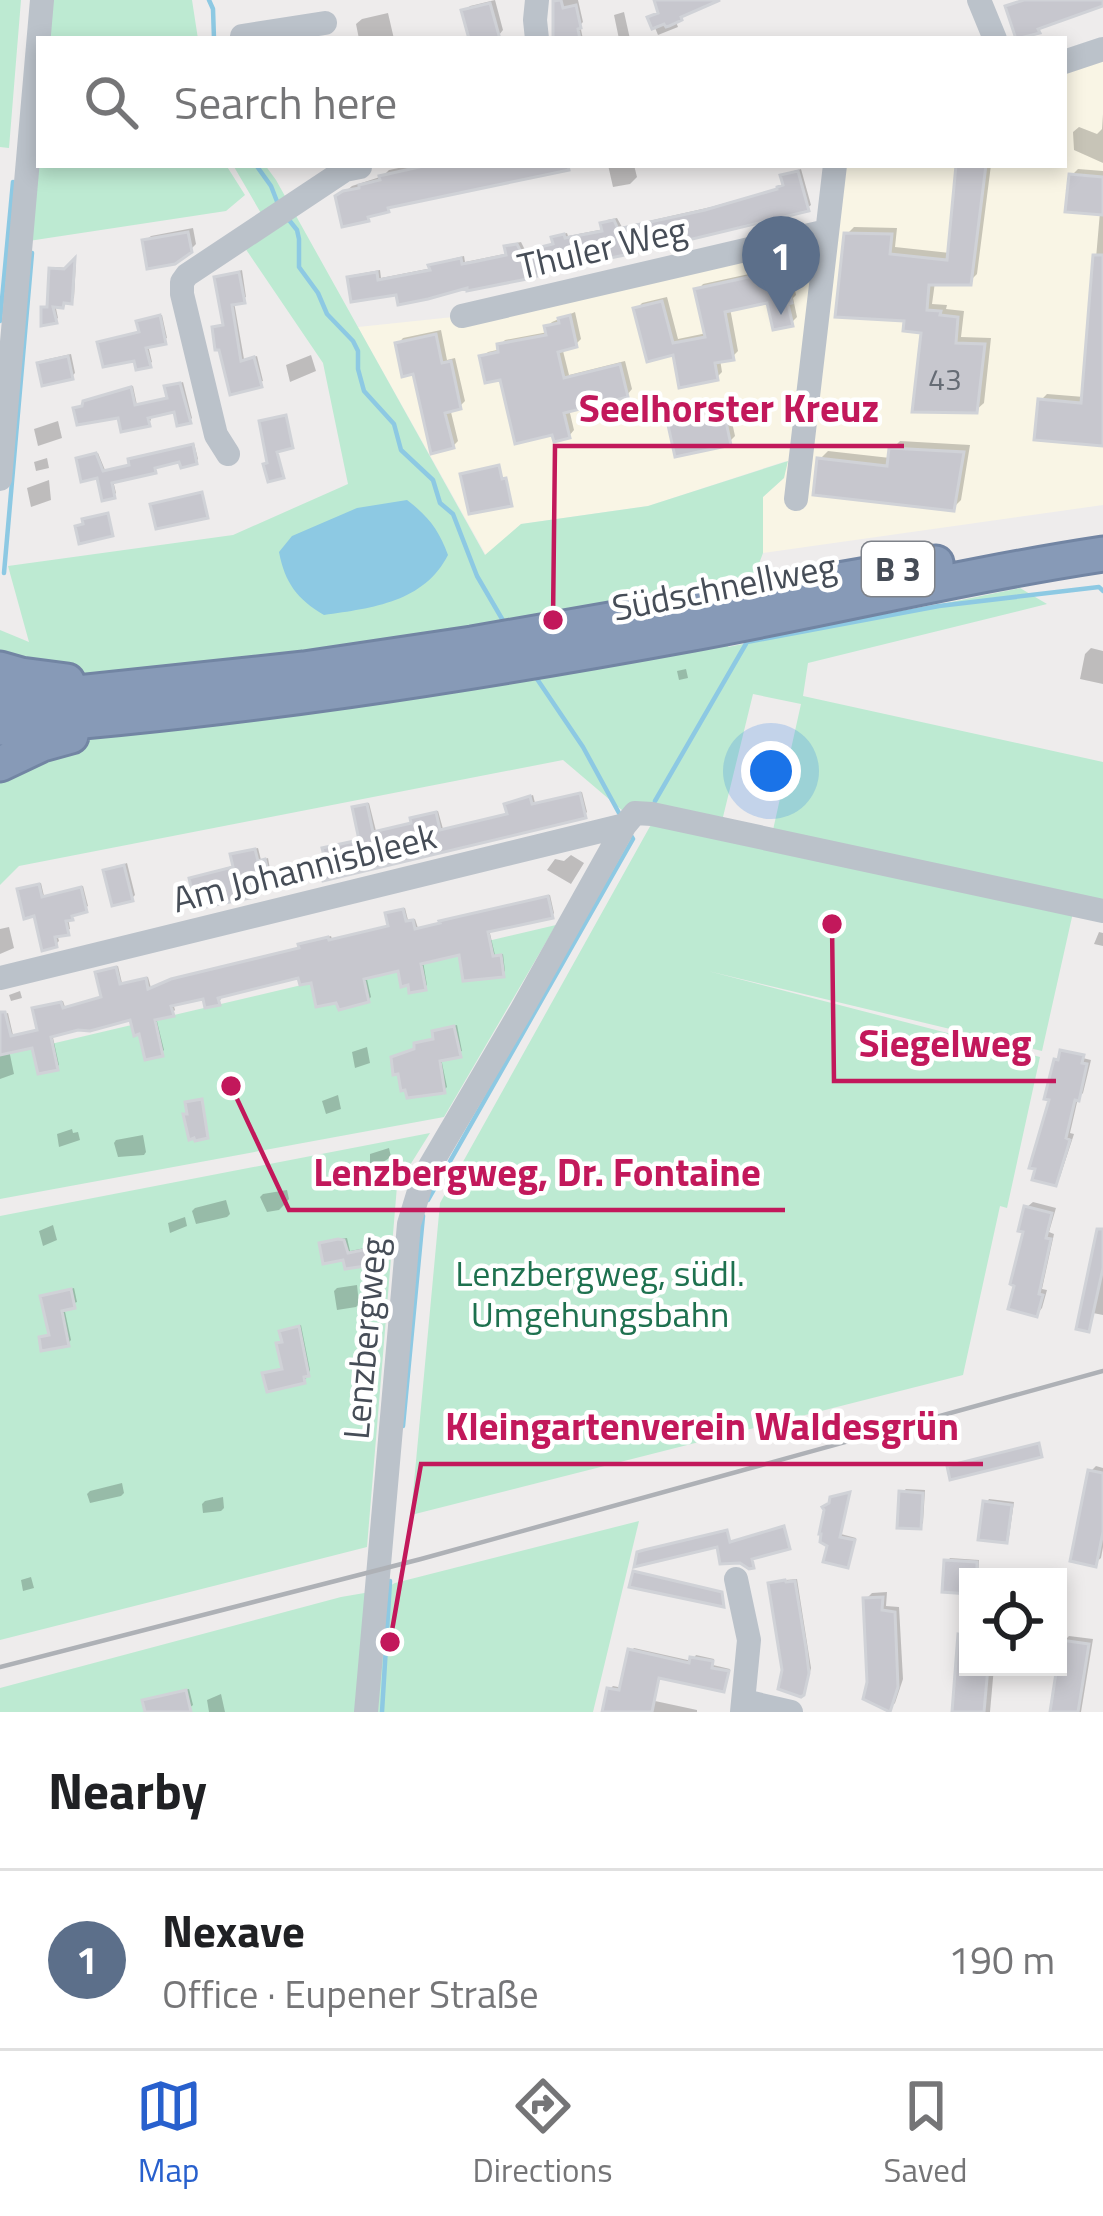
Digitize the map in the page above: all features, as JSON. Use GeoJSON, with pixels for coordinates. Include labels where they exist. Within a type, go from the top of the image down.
{"type":"FeatureCollection","features":[{"type":"Feature","properties":{"kind":"highway","name":"Südschnellweg"},"geometry":{"type":"LineString","coordinates":[[695,620],[857,576],[1103,536]]}},
{"type":"Feature","properties":{"kind":"highway","name":"Südschnellweg"},"geometry":{"type":"LineString","coordinates":[[0,728],[159,713],[1103,554]]}},
{"type":"Feature","properties":{"kind":"highway","name":"Südschnellweg"},"geometry":{"type":"LineString","coordinates":[[0,701],[304,669],[478,657]]}},
{"type":"Feature","properties":{"kind":"highway"},"geometry":{"type":"LineString","coordinates":[[0,669],[135,688]]}},
{"type":"Feature","properties":{"kind":"highway","name":"B 3"},"geometry":{"type":"LineString","coordinates":[[0,764],[42,744],[159,713]]}},
{"type":"Feature","properties":{"kind":"street"},"geometry":{"type":"LineString","coordinates":[[39,36],[42,0]]}},
{"type":"Feature","properties":{"kind":"street"},"geometry":{"type":"LineString","coordinates":[[537,0],[537,36]]}},
{"type":"Feature","properties":{"kind":"street"},"geometry":{"type":"LineString","coordinates":[[979,0],[994,36]]}},
{"type":"Feature","properties":{"kind":"street"},"geometry":{"type":"LineString","coordinates":[[242,36],[326,21]]}},
{"type":"Feature","properties":{"kind":"street"},"geometry":{"type":"LineString","coordinates":[[1067,61],[1103,49]]}},
{"type":"Feature","properties":{"kind":"street"},"geometry":{"type":"LineString","coordinates":[[0,479],[36,68]]}},
{"type":"Feature","properties":{"kind":"street"},"geometry":{"type":"LineString","coordinates":[[229,454],[216,435],[182,282],[293,203],[354,168]]}},
{"type":"Feature","properties":{"kind":"street"},"geometry":{"type":"LineString","coordinates":[[796,499],[835,168]]}},
{"type":"Feature","properties":{"kind":"street","name":"Thuler Weg"},"geometry":{"type":"LineString","coordinates":[[463,316],[827,231]]}},
{"type":"Feature","properties":{"kind":"street"},"geometry":{"type":"LineString","coordinates":[[630,819],[652,814],[1103,911]]}},
{"type":"Feature","properties":{"kind":"street","name":"Am Johannisbleek"},"geometry":{"type":"LineString","coordinates":[[0,978],[630,819]]}},
{"type":"Feature","properties":{"kind":"street","name":"Lenzbergweg"},"geometry":{"type":"LineString","coordinates":[[366,1712],[410,1224],[423,1178],[630,819]]}},
{"type":"Feature","properties":{"kind":"street"},"geometry":{"type":"LineString","coordinates":[[736,1579],[749,1640],[743,1707],[791,1712]]}},
{"type":"Feature","properties":{"kind":"shaded area"},"geometry":{"type":"Polygon","coordinates":[[[1103,49],[1103,505],[763,553],[763,497],[784,478],[786,461],[648,506],[521,524],[486,555],[358,327],[463,316],[827,232],[835,168],[1067,168],[1067,61],[1103,49]]]}},
{"type":"Feature","properties":{"kind":"green space"},"geometry":{"type":"Polygon","coordinates":[[[0,0],[21,0],[9,148],[0,147],[0,0]]]}},
{"type":"Feature","properties":{"kind":"green space"},"geometry":{"type":"Polygon","coordinates":[[[42,0],[192,0],[198,36],[39,36],[42,0]]]}},
{"type":"Feature","properties":{"kind":"green space"},"geometry":{"type":"Polygon","coordinates":[[[36,73],[36,168],[228,168],[245,195],[226,211],[22,242],[36,73]]]}},
{"type":"Feature","properties":{"kind":"green space"},"geometry":{"type":"Polygon","coordinates":[[[235,168],[267,168],[276,180],[485,555],[521,524],[648,506],[788,461],[784,478],[763,497],[763,553],[728,647],[1020,588],[1047,604],[808,663],[803,696],[1103,762],[1103,900],[773,830],[801,704],[753,694],[723,817],[623,811],[563,760],[19,866],[0,885],[0,630],[29,642],[8,566],[233,535],[348,484],[323,363],[243,245],[269,227],[235,168]]]}},
{"type":"Feature","properties":{"kind":"green space"},"geometry":{"type":"Polygon","coordinates":[[[653,821],[1074,908],[1042,1051],[708,971],[1040,1057],[1007,1208],[1000,1206],[963,1375],[411,1515],[440,1203],[653,821]]]}},
{"type":"Feature","properties":{"kind":"green space"},"geometry":{"type":"Polygon","coordinates":[[[556,925],[444,1117],[0,1199],[0,1056],[556,925]]]}},
{"type":"Feature","properties":{"kind":"green space","name":"Lenzbergweg, südl. Umgehungsbahn"},"geometry":{"type":"Polygon","coordinates":[[[430,1133],[397,1186],[367,1547],[0,1640],[0,1216],[430,1133]]]}},
{"type":"Feature","properties":{"kind":"green space"},"geometry":{"type":"Polygon","coordinates":[[[639,1521],[593,1712],[0,1712],[0,1688],[639,1521]]]}},
{"type":"Feature","properties":{"kind":"water"},"geometry":{"type":"Polygon","coordinates":[[[407,500],[432,524],[448,555],[425,583],[395,600],[324,615],[299,596],[279,552],[292,536],[357,508],[407,500]]]}},
{"type":"Feature","properties":{"kind":"building"},"geometry":{"type":"Polygon","coordinates":[[[561,0],[563,8],[576,5],[579,36],[553,36],[553,1],[561,0]]]}},
{"type":"Feature","properties":{"kind":"building"},"geometry":{"type":"Polygon","coordinates":[[[654,0],[720,0],[669,26],[652,29],[647,17],[658,13],[654,0]]]}},
{"type":"Feature","properties":{"kind":"building"},"geometry":{"type":"Polygon","coordinates":[[[1024,0],[1103,0],[1103,6],[1028,36],[1015,36],[1005,6],[1024,0]]]}},
{"type":"Feature","properties":{"kind":"building"},"geometry":{"type":"Polygon","coordinates":[[[490,3],[499,36],[468,36],[461,10],[490,3]]]}},
{"type":"Feature","properties":{"kind":"building"},"geometry":{"type":"Polygon","coordinates":[[[415,168],[569,170],[388,208],[389,212],[368,217],[369,221],[342,227],[335,196],[380,180],[379,176],[415,168]]]}},
{"type":"Feature","properties":{"kind":"building"},"geometry":{"type":"Polygon","coordinates":[[[956,168],[986,168],[971,285],[929,285],[927,310],[958,317],[956,343],[985,344],[977,413],[912,412],[921,333],[903,331],[904,321],[835,317],[844,233],[892,234],[890,254],[947,260],[956,168]]]}},
{"type":"Feature","properties":{"kind":"building"},"geometry":{"type":"Polygon","coordinates":[[[798,171],[809,211],[398,305],[396,295],[351,302],[347,277],[377,272],[378,280],[430,270],[428,265],[461,258],[462,264],[506,255],[504,246],[517,244],[521,252],[553,244],[551,237],[602,231],[600,223],[614,220],[618,229],[705,210],[777,189],[783,185],[780,175],[798,171]]]}},
{"type":"Feature","properties":{"kind":"building"},"geometry":{"type":"Polygon","coordinates":[[[1069,174],[1103,177],[1103,215],[1065,212],[1069,174]]]}},
{"type":"Feature","properties":{"kind":"building"},"geometry":{"type":"Polygon","coordinates":[[[188,232],[192,252],[175,264],[147,269],[142,240],[188,232]]]}},
{"type":"Feature","properties":{"kind":"building"},"geometry":{"type":"Polygon","coordinates":[[[1093,255],[1103,255],[1103,446],[1034,440],[1038,399],[1081,403],[1093,255]]]}},
{"type":"Feature","properties":{"kind":"building"},"geometry":{"type":"Polygon","coordinates":[[[75,258],[72,304],[53,307],[57,323],[41,326],[49,268],[64,269],[75,258]]]}},
{"type":"Feature","properties":{"kind":"building"},"geometry":{"type":"Polygon","coordinates":[[[785,269],[793,326],[773,330],[767,303],[725,312],[734,360],[715,363],[718,380],[679,388],[673,355],[647,362],[633,308],[662,301],[673,343],[705,337],[694,289],[785,269]]]}},
{"type":"Feature","properties":{"kind":"building"},"geometry":{"type":"Polygon","coordinates":[[[239,272],[245,303],[232,305],[241,361],[254,357],[262,387],[230,395],[219,350],[215,350],[212,327],[223,325],[214,277],[239,272]]]}},
{"type":"Feature","properties":{"kind":"building"},"geometry":{"type":"Polygon","coordinates":[[[160,315],[166,344],[146,348],[151,367],[136,370],[134,361],[103,367],[97,342],[139,332],[136,321],[160,315]]]}},
{"type":"Feature","properties":{"kind":"building"},"geometry":{"type":"Polygon","coordinates":[[[570,315],[577,347],[558,352],[564,378],[620,364],[628,397],[564,413],[570,438],[554,442],[552,435],[515,444],[500,380],[485,383],[479,356],[498,352],[497,344],[546,335],[544,326],[570,315]]]}},
{"type":"Feature","properties":{"kind":"building"},"geometry":{"type":"Polygon","coordinates":[[[436,334],[442,363],[451,361],[461,409],[445,413],[454,448],[431,454],[413,374],[402,377],[395,343],[436,334]]]}},
{"type":"Feature","properties":{"kind":"building"},"geometry":{"type":"Polygon","coordinates":[[[68,356],[73,379],[42,386],[37,363],[68,356]]]}},
{"type":"Feature","properties":{"kind":"building"},"geometry":{"type":"Polygon","coordinates":[[[180,383],[191,423],[177,426],[174,412],[148,418],[150,426],[121,432],[118,418],[77,425],[73,408],[83,401],[131,387],[135,405],[167,398],[164,386],[180,383]]]}},
{"type":"Feature","properties":{"kind":"building"},"geometry":{"type":"Polygon","coordinates":[[[699,409],[702,422],[725,417],[731,445],[675,457],[666,416],[699,409]]]}},
{"type":"Feature","properties":{"kind":"building"},"geometry":{"type":"Polygon","coordinates":[[[286,415],[293,448],[277,452],[284,478],[268,482],[259,421],[286,415]]]}},
{"type":"Feature","properties":{"kind":"building"},"geometry":{"type":"Polygon","coordinates":[[[193,444],[197,464],[181,468],[179,462],[155,468],[156,473],[112,483],[115,498],[102,501],[97,478],[81,482],[76,458],[96,453],[103,471],[129,465],[128,459],[193,444]]]}},
{"type":"Feature","properties":{"kind":"building"},"geometry":{"type":"Polygon","coordinates":[[[889,448],[964,452],[954,511],[813,495],[817,458],[887,466],[889,448]]]}},
{"type":"Feature","properties":{"kind":"building"},"geometry":{"type":"Polygon","coordinates":[[[499,465],[512,506],[469,514],[460,474],[499,465]]]}},
{"type":"Feature","properties":{"kind":"building"},"geometry":{"type":"Polygon","coordinates":[[[202,492],[208,518],[156,529],[150,504],[202,492]]]}},
{"type":"Feature","properties":{"kind":"building"},"geometry":{"type":"Polygon","coordinates":[[[108,513],[113,536],[79,544],[75,526],[83,524],[82,519],[108,513]]]}},
{"type":"Feature","properties":{"kind":"building"},"geometry":{"type":"Polygon","coordinates":[[[580,793],[586,818],[323,881],[322,848],[359,840],[352,807],[367,804],[373,832],[436,812],[440,830],[507,814],[504,804],[530,796],[532,804],[580,793]]]}},
{"type":"Feature","properties":{"kind":"building"},"geometry":{"type":"Polygon","coordinates":[[[255,849],[258,861],[265,859],[269,875],[251,879],[255,897],[196,909],[189,878],[233,867],[230,854],[255,849]]]}},
{"type":"Feature","properties":{"kind":"building"},"geometry":{"type":"Polygon","coordinates":[[[124,865],[133,901],[112,906],[103,870],[124,865]]]}},
{"type":"Feature","properties":{"kind":"building"},"geometry":{"type":"Polygon","coordinates":[[[39,884],[42,897],[81,887],[87,912],[66,921],[69,935],[55,937],[57,947],[42,951],[34,916],[24,919],[17,889],[39,884]]]}},
{"type":"Feature","properties":{"kind":"building"},"geometry":{"type":"Polygon","coordinates":[[[548,896],[553,918],[488,932],[493,956],[501,955],[504,977],[463,981],[459,955],[421,964],[426,990],[409,993],[408,985],[401,987],[398,971],[364,979],[369,1002],[339,1010],[336,1003],[316,1007],[311,983],[300,985],[298,978],[218,998],[220,1005],[205,1008],[203,999],[171,1006],[174,1016],[155,1020],[163,1056],[145,1060],[130,1020],[51,1037],[58,1070],[38,1074],[32,1048],[0,1055],[0,1012],[5,1012],[11,1036],[37,1030],[32,1008],[61,1002],[63,1008],[101,997],[95,972],[116,967],[120,984],[146,978],[148,989],[171,979],[299,948],[298,944],[388,926],[385,913],[403,909],[406,921],[413,920],[415,929],[548,896]]]}},
{"type":"Feature","properties":{"kind":"building"},"geometry":{"type":"Polygon","coordinates":[[[454,1026],[461,1057],[440,1061],[445,1093],[407,1098],[398,1074],[393,1075],[391,1057],[414,1049],[414,1043],[433,1039],[432,1031],[454,1026]]]}},
{"type":"Feature","properties":{"kind":"building"},"geometry":{"type":"Polygon","coordinates":[[[1060,1050],[1084,1055],[1082,1063],[1087,1064],[1056,1186],[1032,1180],[1035,1169],[1029,1168],[1060,1050]]]}},
{"type":"Feature","properties":{"kind":"building"},"geometry":{"type":"Polygon","coordinates":[[[202,1099],[208,1138],[189,1140],[185,1102],[202,1099]]]}},
{"type":"Feature","properties":{"kind":"building"},"geometry":{"type":"Polygon","coordinates":[[[1024,1206],[1052,1213],[1037,1317],[1008,1309],[1024,1206]]]}},
{"type":"Feature","properties":{"kind":"building"},"geometry":{"type":"Polygon","coordinates":[[[1097,1229],[1103,1229],[1103,1268],[1089,1332],[1076,1329],[1097,1229]]]}},
{"type":"Feature","properties":{"kind":"building"},"geometry":{"type":"Polygon","coordinates":[[[344,1240],[348,1253],[383,1246],[386,1263],[345,1269],[343,1260],[323,1264],[319,1243],[344,1240]]]}},
{"type":"Feature","properties":{"kind":"building"},"geometry":{"type":"Polygon","coordinates":[[[71,1289],[75,1308],[62,1311],[69,1346],[41,1351],[39,1337],[49,1335],[40,1296],[71,1289]]]}},
{"type":"Feature","properties":{"kind":"building"},"geometry":{"type":"Polygon","coordinates":[[[299,1326],[309,1376],[304,1377],[305,1383],[267,1392],[262,1373],[282,1369],[276,1343],[282,1342],[279,1331],[299,1326]]]}},
{"type":"Feature","properties":{"kind":"building"},"geometry":{"type":"Polygon","coordinates":[[[1039,1443],[1042,1457],[950,1480],[947,1466],[1039,1443]]]}},
{"type":"Feature","properties":{"kind":"building"},"geometry":{"type":"Polygon","coordinates":[[[1088,1470],[1103,1473],[1103,1532],[1096,1567],[1070,1561],[1088,1470]]]}},
{"type":"Feature","properties":{"kind":"building"},"geometry":{"type":"Polygon","coordinates":[[[899,1491],[923,1493],[921,1529],[897,1528],[899,1491]]]}},
{"type":"Feature","properties":{"kind":"building"},"geometry":{"type":"Polygon","coordinates":[[[850,1492],[840,1537],[855,1540],[848,1568],[823,1562],[827,1546],[820,1542],[819,1534],[822,1507],[830,1497],[850,1492]]]}},
{"type":"Feature","properties":{"kind":"building"},"geometry":{"type":"Polygon","coordinates":[[[983,1501],[1012,1505],[1007,1543],[978,1540],[983,1501]]]}},
{"type":"Feature","properties":{"kind":"building"},"geometry":{"type":"Polygon","coordinates":[[[784,1526],[790,1549],[752,1559],[754,1568],[720,1564],[717,1547],[634,1567],[637,1552],[644,1550],[727,1530],[730,1542],[784,1526]]]}},
{"type":"Feature","properties":{"kind":"building"},"geometry":{"type":"Polygon","coordinates":[[[944,1560],[977,1562],[977,1568],[959,1568],[959,1593],[942,1592],[944,1560]]]}},
{"type":"Feature","properties":{"kind":"building"},"geometry":{"type":"Polygon","coordinates":[[[633,1571],[722,1592],[724,1607],[629,1587],[633,1571]]]}},
{"type":"Feature","properties":{"kind":"building"},"geometry":{"type":"Polygon","coordinates":[[[795,1581],[806,1648],[809,1673],[801,1697],[778,1689],[782,1670],[768,1583],[795,1581]]]}},
{"type":"Feature","properties":{"kind":"building"},"geometry":{"type":"Polygon","coordinates":[[[883,1597],[882,1610],[895,1612],[898,1687],[890,1712],[863,1699],[867,1682],[863,1598],[883,1597]]]}},
{"type":"Feature","properties":{"kind":"building"},"geometry":{"type":"Polygon","coordinates":[[[958,1634],[959,1676],[987,1676],[984,1712],[952,1712],[958,1634]]]}},
{"type":"Feature","properties":{"kind":"building"},"geometry":{"type":"Polygon","coordinates":[[[1067,1641],[1089,1644],[1078,1712],[1050,1712],[1056,1676],[1067,1676],[1067,1641]]]}},
{"type":"Feature","properties":{"kind":"building"},"geometry":{"type":"Polygon","coordinates":[[[628,1649],[689,1663],[690,1657],[713,1661],[712,1668],[729,1671],[724,1692],[659,1678],[652,1712],[602,1712],[607,1688],[619,1690],[628,1649]]]}},
{"type":"Feature","properties":{"kind":"building"},"geometry":{"type":"Polygon","coordinates":[[[186,1690],[191,1712],[145,1712],[142,1700],[186,1690]]]}},
{"type":"Feature","properties":{"kind":"waterway"},"geometry":{"type":"LineString","coordinates":[[209,0],[214,36]]}},
{"type":"Feature","properties":{"kind":"waterway"},"geometry":{"type":"LineString","coordinates":[[258,168],[278,204]]}},
{"type":"Feature","properties":{"kind":"waterway"},"geometry":{"type":"LineString","coordinates":[[0,321],[13,182]]}},
{"type":"Feature","properties":{"kind":"waterway"},"geometry":{"type":"LineString","coordinates":[[289,220],[299,239],[299,267],[327,314],[358,351],[364,391],[394,424],[401,450],[433,480],[440,503],[453,514],[477,576],[505,624]]}},
{"type":"Feature","properties":{"kind":"waterway"},"geometry":{"type":"LineString","coordinates":[[4,573],[32,253]]}},
{"type":"Feature","properties":{"kind":"waterway"},"geometry":{"type":"LineString","coordinates":[[655,801],[747,642],[939,606],[1099,587],[1103,591]]}},
{"type":"Feature","properties":{"kind":"waterway"},"geometry":{"type":"LineString","coordinates":[[535,676],[583,747],[619,813]]}},
{"type":"Feature","properties":{"kind":"waterway"},"geometry":{"type":"LineString","coordinates":[[428,1200],[633,839],[630,834]]}},
{"type":"Feature","properties":{"kind":"waterway"},"geometry":{"type":"LineString","coordinates":[[403,1426],[423,1216]]}},
{"type":"Feature","properties":{"kind":"waterway"},"geometry":{"type":"LineString","coordinates":[[382,1712],[390,1581]]}},
{"type":"Feature","properties":{"kind":"railway"},"geometry":{"type":"LineString","coordinates":[[0,1667],[421,1559],[1103,1371]]}},
{"type":"Feature","properties":{"kind":"place","name":"Nexave"},"geometry":{"type":"Point","coordinates":[781,315]}},
{"type":"Feature","properties":{"kind":"place","name":"Seelhorster Kreuz"},"geometry":{"type":"Point","coordinates":[553,620]}},
{"type":"Feature","properties":{"kind":"place","name":"Siegelweg"},"geometry":{"type":"Point","coordinates":[832,924]}},
{"type":"Feature","properties":{"kind":"place","name":"Lenzbergweg, Dr. Fontaine"},"geometry":{"type":"Point","coordinates":[231,1086]}},
{"type":"Feature","properties":{"kind":"place","name":"Kleingartenverein Waldesgrün"},"geometry":{"type":"Point","coordinates":[390,1642]}}]}
